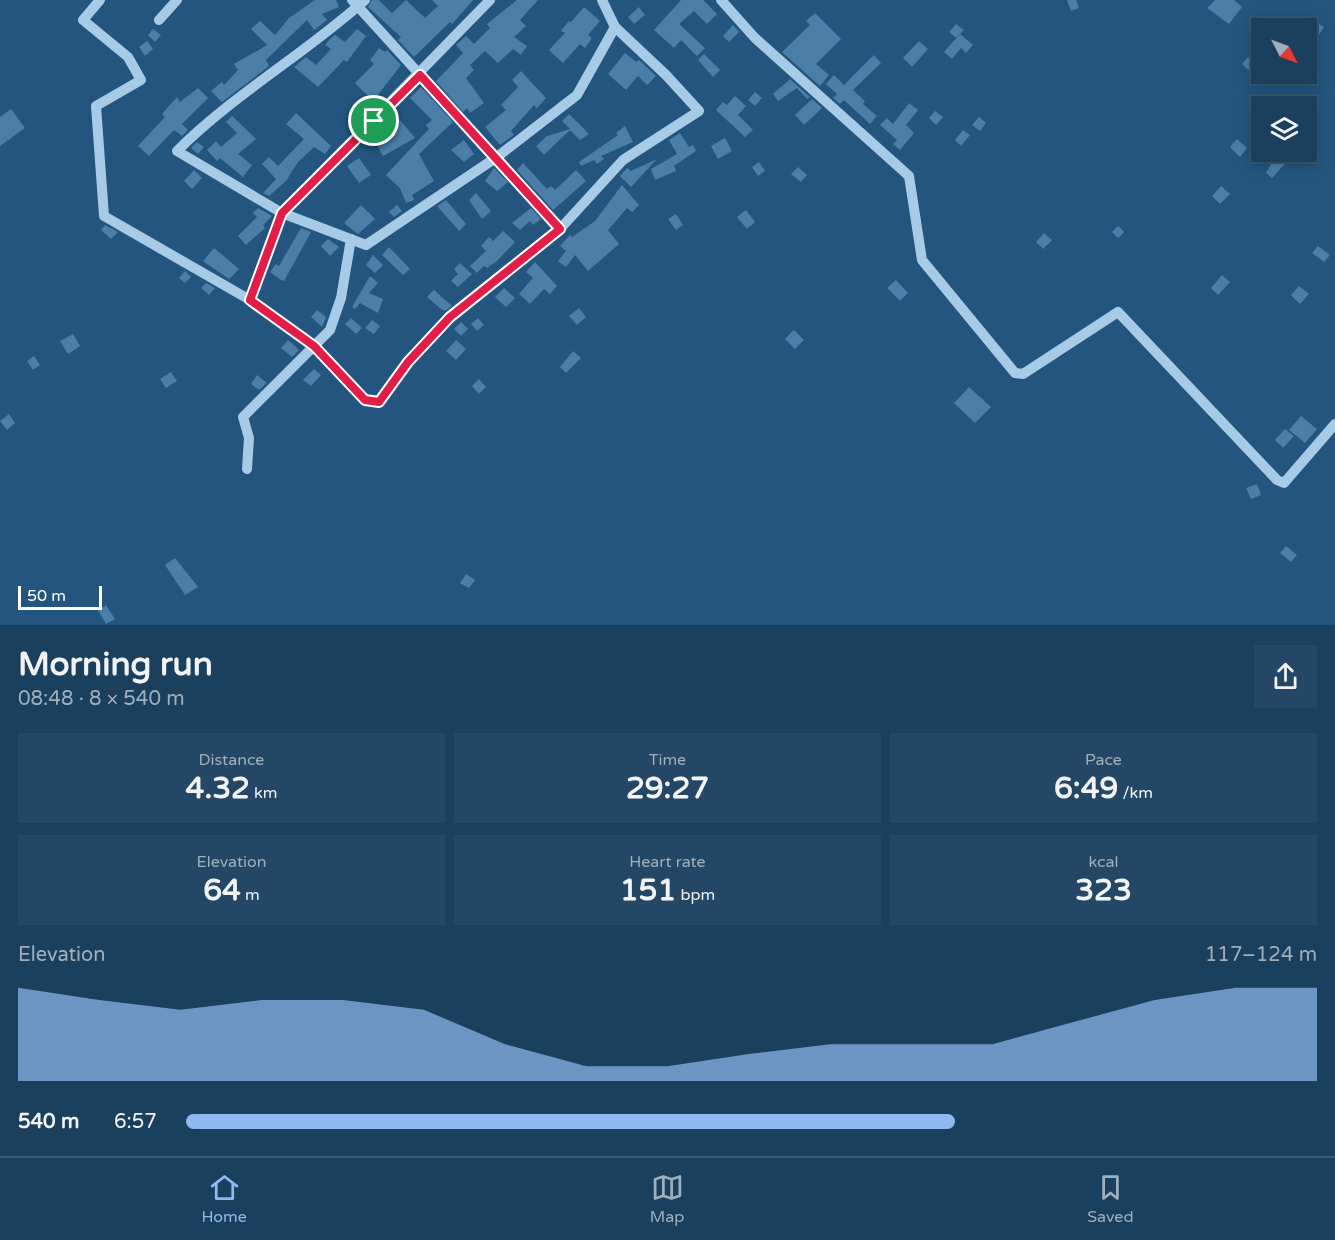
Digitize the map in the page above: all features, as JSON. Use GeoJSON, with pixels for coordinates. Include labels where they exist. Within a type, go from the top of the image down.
{"type":"FeatureCollection","features":[{"type":"Feature","properties":{"kind":"street"},"geometry":{"type":"LineString","coordinates":[[100,0],[83,20],[128,57],[141,80],[96,106],[104,216],[250,300],[314,346],[365,400],[379,402],[408,362],[450,317],[560,229],[623,160],[699,111],[666,75],[615,27],[602,0]]}},
{"type":"Feature","properties":{"kind":"street"},"geometry":{"type":"LineString","coordinates":[[159,20],[177,0]]}},
{"type":"Feature","properties":{"kind":"street"},"geometry":{"type":"LineString","coordinates":[[250,300],[282,213],[420,75],[490,0]]}},
{"type":"Feature","properties":{"kind":"street"},"geometry":{"type":"LineString","coordinates":[[721,0],[755,38],[909,176],[922,260],[1015,373],[1023,374],[1118,312],[1277,480],[1284,483],[1335,424]]}},
{"type":"Feature","properties":{"kind":"street"},"geometry":{"type":"LineString","coordinates":[[560,229],[497,157],[420,75],[358,2],[225,106],[177,151],[282,213],[366,245],[497,157],[577,95],[615,27]]}},
{"type":"Feature","properties":{"kind":"street"},"geometry":{"type":"LineString","coordinates":[[248,469],[249,438],[243,417],[330,330],[341,298],[351,239]]}},
{"type":"Feature","properties":{"kind":"building"},"geometry":{"type":"Polygon","coordinates":[[[315,0],[336,0],[339,7],[322,14],[327,20],[314,30],[307,20],[266,60],[269,66],[222,102],[211,91],[222,82],[224,85],[238,70],[234,64],[267,45],[251,29],[260,21],[275,35],[289,18],[315,0]]]}},
{"type":"Feature","properties":{"kind":"building"},"geometry":{"type":"Polygon","coordinates":[[[372,0],[379,0],[392,13],[406,0],[425,18],[438,6],[432,0],[473,0],[452,24],[450,22],[414,57],[398,40],[401,37],[368,7],[372,0]]]}},
{"type":"Feature","properties":{"kind":"building"},"geometry":{"type":"Polygon","coordinates":[[[517,0],[538,0],[520,20],[526,26],[514,37],[527,46],[521,55],[513,49],[498,63],[485,51],[470,65],[474,70],[466,78],[484,103],[470,113],[467,108],[463,112],[436,81],[463,53],[456,45],[466,36],[474,44],[490,28],[487,24],[517,0]]]}},
{"type":"Feature","properties":{"kind":"building"},"geometry":{"type":"Polygon","coordinates":[[[681,0],[703,0],[717,14],[707,24],[694,11],[679,24],[705,48],[697,56],[681,40],[674,48],[654,30],[681,0]]]}},
{"type":"Feature","properties":{"kind":"building"},"geometry":{"type":"Polygon","coordinates":[[[1067,0],[1076,0],[1079,8],[1071,11],[1067,0]]]}},
{"type":"Feature","properties":{"kind":"building"},"geometry":{"type":"Polygon","coordinates":[[[1215,0],[1234,0],[1242,7],[1229,24],[1207,8],[1215,0]]]}},
{"type":"Feature","properties":{"kind":"building"},"geometry":{"type":"Polygon","coordinates":[[[584,7],[600,21],[588,35],[592,38],[585,48],[580,44],[563,63],[549,50],[565,33],[561,31],[569,21],[571,22],[584,7]]]}},
{"type":"Feature","properties":{"kind":"building"},"geometry":{"type":"Polygon","coordinates":[[[639,7],[645,15],[634,24],[628,17],[639,7]]]}},
{"type":"Feature","properties":{"kind":"building"},"geometry":{"type":"Polygon","coordinates":[[[815,13],[841,39],[816,64],[829,75],[820,86],[782,52],[810,25],[806,21],[815,13]]]}},
{"type":"Feature","properties":{"kind":"building"},"geometry":{"type":"Polygon","coordinates":[[[1317,22],[1324,27],[1317,38],[1317,22]]]}},
{"type":"Feature","properties":{"kind":"building"},"geometry":{"type":"Polygon","coordinates":[[[956,24],[964,30],[956,38],[949,32],[956,24]]]}},
{"type":"Feature","properties":{"kind":"building"},"geometry":{"type":"Polygon","coordinates":[[[733,25],[739,32],[729,42],[723,36],[733,25]]]}},
{"type":"Feature","properties":{"kind":"building"},"geometry":{"type":"Polygon","coordinates":[[[153,29],[161,35],[155,42],[148,35],[153,29]]]}},
{"type":"Feature","properties":{"kind":"building"},"geometry":{"type":"Polygon","coordinates":[[[357,29],[366,36],[347,62],[344,60],[318,87],[294,67],[306,57],[316,65],[331,49],[325,45],[330,39],[335,35],[345,42],[357,29]]]}},
{"type":"Feature","properties":{"kind":"building"},"geometry":{"type":"Polygon","coordinates":[[[960,34],[973,45],[966,53],[961,48],[952,59],[944,52],[960,34]]]}},
{"type":"Feature","properties":{"kind":"building"},"geometry":{"type":"Polygon","coordinates":[[[147,41],[153,49],[145,56],[139,47],[147,41]]]}},
{"type":"Feature","properties":{"kind":"building"},"geometry":{"type":"Polygon","coordinates":[[[919,41],[928,49],[912,67],[903,58],[919,41]]]}},
{"type":"Feature","properties":{"kind":"building"},"geometry":{"type":"Polygon","coordinates":[[[379,48],[385,52],[387,50],[401,65],[373,101],[355,83],[374,64],[370,60],[379,48]]]}},
{"type":"Feature","properties":{"kind":"building"},"geometry":{"type":"Polygon","coordinates":[[[625,53],[636,62],[639,60],[656,76],[647,85],[638,76],[626,90],[608,74],[625,53]]]}},
{"type":"Feature","properties":{"kind":"building"},"geometry":{"type":"Polygon","coordinates":[[[704,54],[720,70],[713,77],[698,60],[704,54]]]}},
{"type":"Feature","properties":{"kind":"building"},"geometry":{"type":"Polygon","coordinates":[[[874,55],[881,63],[853,90],[865,101],[863,104],[877,116],[870,124],[844,100],[840,104],[833,98],[837,94],[826,84],[834,75],[844,85],[874,55]]]}},
{"type":"Feature","properties":{"kind":"building"},"geometry":{"type":"Polygon","coordinates":[[[1248,57],[1251,60],[1251,72],[1242,64],[1248,57]]]}},
{"type":"Feature","properties":{"kind":"building"},"geometry":{"type":"Polygon","coordinates":[[[521,71],[546,98],[537,108],[534,105],[511,131],[514,135],[500,145],[485,127],[506,110],[501,105],[518,87],[512,80],[521,71]]]}},
{"type":"Feature","properties":{"kind":"building"},"geometry":{"type":"Polygon","coordinates":[[[790,79],[810,97],[807,99],[797,88],[778,101],[773,94],[790,79]]]}},
{"type":"Feature","properties":{"kind":"building"},"geometry":{"type":"Polygon","coordinates":[[[421,87],[453,122],[419,154],[434,181],[412,195],[414,200],[406,203],[400,188],[386,175],[429,129],[426,125],[432,120],[410,98],[421,87]]]}},
{"type":"Feature","properties":{"kind":"building"},"geometry":{"type":"Polygon","coordinates":[[[198,88],[208,98],[182,124],[188,130],[182,136],[174,130],[149,156],[138,146],[165,117],[162,114],[177,97],[180,102],[198,88]]]}},
{"type":"Feature","properties":{"kind":"building"},"geometry":{"type":"Polygon","coordinates":[[[755,92],[762,98],[755,106],[748,100],[755,92]]]}},
{"type":"Feature","properties":{"kind":"building"},"geometry":{"type":"Polygon","coordinates":[[[735,96],[746,106],[738,115],[753,130],[745,137],[716,110],[723,102],[727,105],[735,96]]]}},
{"type":"Feature","properties":{"kind":"building"},"geometry":{"type":"Polygon","coordinates":[[[812,99],[822,108],[804,125],[795,115],[812,99]]]}},
{"type":"Feature","properties":{"kind":"building"},"geometry":{"type":"Polygon","coordinates":[[[909,103],[918,110],[906,125],[914,133],[900,150],[893,144],[897,140],[880,125],[887,118],[893,124],[909,103]]]}},
{"type":"Feature","properties":{"kind":"building"},"geometry":{"type":"Polygon","coordinates":[[[11,109],[25,128],[0,146],[0,117],[11,109]]]}},
{"type":"Feature","properties":{"kind":"building"},"geometry":{"type":"Polygon","coordinates":[[[935,111],[943,117],[936,125],[929,118],[935,111]]]}},
{"type":"Feature","properties":{"kind":"building"},"geometry":{"type":"Polygon","coordinates":[[[296,113],[331,146],[325,154],[314,147],[298,162],[286,181],[269,196],[263,193],[276,179],[262,164],[269,157],[278,166],[304,139],[286,124],[296,113]]]}},
{"type":"Feature","properties":{"kind":"building"},"geometry":{"type":"Polygon","coordinates":[[[569,114],[589,134],[580,140],[570,130],[544,155],[536,146],[547,136],[570,129],[562,121],[569,114]]]}},
{"type":"Feature","properties":{"kind":"building"},"geometry":{"type":"Polygon","coordinates":[[[232,116],[256,139],[238,154],[252,165],[243,177],[220,158],[217,161],[207,150],[216,141],[221,147],[237,133],[226,122],[232,116]]]}},
{"type":"Feature","properties":{"kind":"building"},"geometry":{"type":"Polygon","coordinates":[[[979,117],[986,123],[980,131],[972,125],[979,117]]]}},
{"type":"Feature","properties":{"kind":"building"},"geometry":{"type":"Polygon","coordinates":[[[400,120],[415,138],[383,156],[371,134],[384,126],[387,131],[400,120]]]}},
{"type":"Feature","properties":{"kind":"building"},"geometry":{"type":"Polygon","coordinates":[[[625,126],[633,142],[601,156],[604,159],[597,164],[594,160],[581,166],[579,162],[618,135],[616,133],[625,126]]]}},
{"type":"Feature","properties":{"kind":"building"},"geometry":{"type":"Polygon","coordinates":[[[963,130],[970,135],[961,146],[955,140],[963,130]]]}},
{"type":"Feature","properties":{"kind":"building"},"geometry":{"type":"Polygon","coordinates":[[[680,133],[689,147],[693,145],[696,151],[674,166],[676,171],[655,180],[651,169],[677,154],[669,140],[680,133]]]}},
{"type":"Feature","properties":{"kind":"building"},"geometry":{"type":"Polygon","coordinates":[[[725,138],[732,151],[718,159],[711,146],[725,138]]]}},
{"type":"Feature","properties":{"kind":"building"},"geometry":{"type":"Polygon","coordinates":[[[1237,139],[1247,148],[1240,157],[1230,147],[1237,139]]]}},
{"type":"Feature","properties":{"kind":"building"},"geometry":{"type":"Polygon","coordinates":[[[464,140],[474,154],[464,162],[451,150],[464,140]]]}},
{"type":"Feature","properties":{"kind":"building"},"geometry":{"type":"Polygon","coordinates":[[[197,142],[204,147],[198,154],[191,148],[197,142]]]}},
{"type":"Feature","properties":{"kind":"building"},"geometry":{"type":"Polygon","coordinates":[[[359,158],[371,175],[359,183],[347,166],[359,158]]]}},
{"type":"Feature","properties":{"kind":"building"},"geometry":{"type":"Polygon","coordinates":[[[657,159],[631,187],[620,176],[627,168],[631,171],[657,159]]]}},
{"type":"Feature","properties":{"kind":"building"},"geometry":{"type":"Polygon","coordinates":[[[759,162],[765,171],[758,176],[752,167],[759,162]]]}},
{"type":"Feature","properties":{"kind":"building"},"geometry":{"type":"Polygon","coordinates":[[[1272,162],[1286,162],[1272,178],[1266,173],[1272,162]]]}},
{"type":"Feature","properties":{"kind":"building"},"geometry":{"type":"Polygon","coordinates":[[[523,163],[547,189],[551,186],[555,190],[576,170],[586,181],[553,210],[517,170],[523,163]]]}},
{"type":"Feature","properties":{"kind":"building"},"geometry":{"type":"Polygon","coordinates":[[[798,167],[807,175],[801,182],[791,174],[798,167]]]}},
{"type":"Feature","properties":{"kind":"building"},"geometry":{"type":"Polygon","coordinates":[[[494,168],[508,182],[497,191],[485,181],[494,168]]]}},
{"type":"Feature","properties":{"kind":"building"},"geometry":{"type":"Polygon","coordinates":[[[194,170],[202,178],[192,189],[184,181],[194,170]]]}},
{"type":"Feature","properties":{"kind":"building"},"geometry":{"type":"Polygon","coordinates":[[[622,185],[639,205],[632,212],[627,208],[608,230],[619,244],[588,271],[575,255],[566,267],[558,261],[566,251],[560,246],[570,235],[572,237],[595,221],[622,185]]]}},
{"type":"Feature","properties":{"kind":"building"},"geometry":{"type":"Polygon","coordinates":[[[1221,186],[1230,194],[1220,204],[1212,196],[1221,186]]]}},
{"type":"Feature","properties":{"kind":"building"},"geometry":{"type":"Polygon","coordinates":[[[476,193],[491,211],[482,219],[469,200],[476,193]]]}},
{"type":"Feature","properties":{"kind":"building"},"geometry":{"type":"Polygon","coordinates":[[[446,200],[466,224],[459,231],[437,206],[446,200]]]}},
{"type":"Feature","properties":{"kind":"building"},"geometry":{"type":"Polygon","coordinates":[[[361,205],[375,219],[358,234],[344,223],[361,205]]]}},
{"type":"Feature","properties":{"kind":"building"},"geometry":{"type":"Polygon","coordinates":[[[397,205],[402,211],[394,217],[389,212],[397,205]]]}},
{"type":"Feature","properties":{"kind":"building"},"geometry":{"type":"Polygon","coordinates":[[[258,208],[272,216],[263,225],[265,228],[246,245],[238,236],[257,217],[253,213],[258,208]]]}},
{"type":"Feature","properties":{"kind":"building"},"geometry":{"type":"Polygon","coordinates":[[[531,208],[541,219],[533,225],[530,221],[520,230],[512,223],[531,208]]]}},
{"type":"Feature","properties":{"kind":"building"},"geometry":{"type":"Polygon","coordinates":[[[746,210],[755,222],[747,229],[737,217],[746,210]]]}},
{"type":"Feature","properties":{"kind":"building"},"geometry":{"type":"Polygon","coordinates":[[[676,214],[683,225],[676,230],[668,219],[676,214]]]}},
{"type":"Feature","properties":{"kind":"building"},"geometry":{"type":"Polygon","coordinates":[[[105,225],[118,232],[111,239],[101,230],[105,225]]]}},
{"type":"Feature","properties":{"kind":"building"},"geometry":{"type":"Polygon","coordinates":[[[1118,226],[1124,232],[1118,238],[1112,232],[1118,226]]]}},
{"type":"Feature","properties":{"kind":"building"},"geometry":{"type":"Polygon","coordinates":[[[301,228],[311,232],[284,281],[281,280],[270,272],[276,264],[279,266],[301,228]]]}},
{"type":"Feature","properties":{"kind":"building"},"geometry":{"type":"Polygon","coordinates":[[[503,231],[515,242],[497,261],[487,268],[484,266],[477,273],[470,266],[486,251],[481,246],[489,237],[493,241],[503,231]]]}},
{"type":"Feature","properties":{"kind":"building"},"geometry":{"type":"Polygon","coordinates":[[[1044,233],[1052,240],[1043,249],[1036,242],[1044,233]]]}},
{"type":"Feature","properties":{"kind":"building"},"geometry":{"type":"Polygon","coordinates":[[[328,239],[339,247],[330,256],[321,246],[328,239]]]}},
{"type":"Feature","properties":{"kind":"building"},"geometry":{"type":"Polygon","coordinates":[[[1318,246],[1330,255],[1324,262],[1312,253],[1318,246]]]}},
{"type":"Feature","properties":{"kind":"building"},"geometry":{"type":"Polygon","coordinates":[[[389,247],[410,269],[403,275],[382,255],[389,247]]]}},
{"type":"Feature","properties":{"kind":"building"},"geometry":{"type":"Polygon","coordinates":[[[214,248],[239,269],[229,279],[203,261],[214,248]]]}},
{"type":"Feature","properties":{"kind":"building"},"geometry":{"type":"Polygon","coordinates":[[[373,255],[383,265],[375,273],[366,265],[373,255]]]}},
{"type":"Feature","properties":{"kind":"building"},"geometry":{"type":"Polygon","coordinates":[[[535,262],[557,286],[550,294],[544,289],[530,304],[519,294],[533,278],[526,272],[535,262]]]}},
{"type":"Feature","properties":{"kind":"building"},"geometry":{"type":"Polygon","coordinates":[[[460,263],[472,274],[458,287],[451,281],[458,274],[454,269],[460,263]]]}},
{"type":"Feature","properties":{"kind":"building"},"geometry":{"type":"Polygon","coordinates":[[[185,271],[191,277],[185,283],[179,278],[185,271]]]}},
{"type":"Feature","properties":{"kind":"building"},"geometry":{"type":"Polygon","coordinates":[[[1222,275],[1230,282],[1218,295],[1211,288],[1222,275]]]}},
{"type":"Feature","properties":{"kind":"building"},"geometry":{"type":"Polygon","coordinates":[[[370,276],[378,283],[369,293],[383,299],[378,313],[360,303],[355,309],[352,307],[370,276]]]}},
{"type":"Feature","properties":{"kind":"building"},"geometry":{"type":"Polygon","coordinates":[[[896,280],[908,293],[900,301],[887,288],[896,280]]]}},
{"type":"Feature","properties":{"kind":"building"},"geometry":{"type":"Polygon","coordinates":[[[206,283],[215,288],[209,295],[201,288],[206,283]]]}},
{"type":"Feature","properties":{"kind":"building"},"geometry":{"type":"Polygon","coordinates":[[[1299,286],[1309,294],[1300,304],[1291,295],[1299,286]]]}},
{"type":"Feature","properties":{"kind":"building"},"geometry":{"type":"Polygon","coordinates":[[[504,288],[515,298],[506,307],[495,297],[504,288]]]}},
{"type":"Feature","properties":{"kind":"building"},"geometry":{"type":"Polygon","coordinates":[[[434,290],[452,306],[445,311],[427,297],[434,290]]]}},
{"type":"Feature","properties":{"kind":"building"},"geometry":{"type":"Polygon","coordinates":[[[579,308],[586,317],[577,325],[569,316],[579,308]]]}},
{"type":"Feature","properties":{"kind":"building"},"geometry":{"type":"Polygon","coordinates":[[[317,310],[326,317],[322,327],[311,317],[317,310]]]}},
{"type":"Feature","properties":{"kind":"building"},"geometry":{"type":"Polygon","coordinates":[[[351,318],[362,328],[356,334],[345,324],[351,318]]]}},
{"type":"Feature","properties":{"kind":"building"},"geometry":{"type":"Polygon","coordinates":[[[478,318],[484,325],[477,331],[471,324],[478,318]]]}},
{"type":"Feature","properties":{"kind":"building"},"geometry":{"type":"Polygon","coordinates":[[[372,320],[380,326],[374,334],[365,328],[372,320]]]}},
{"type":"Feature","properties":{"kind":"building"},"geometry":{"type":"Polygon","coordinates":[[[461,322],[468,329],[461,336],[454,329],[461,322]]]}},
{"type":"Feature","properties":{"kind":"building"},"geometry":{"type":"Polygon","coordinates":[[[794,330],[804,340],[795,349],[785,339],[794,330]]]}},
{"type":"Feature","properties":{"kind":"building"},"geometry":{"type":"Polygon","coordinates":[[[73,334],[80,346],[68,354],[60,341],[73,334]]]}},
{"type":"Feature","properties":{"kind":"building"},"geometry":{"type":"Polygon","coordinates":[[[288,340],[299,350],[292,357],[281,348],[288,340]]]}},
{"type":"Feature","properties":{"kind":"building"},"geometry":{"type":"Polygon","coordinates":[[[456,340],[466,349],[456,360],[446,351],[456,340]]]}},
{"type":"Feature","properties":{"kind":"building"},"geometry":{"type":"Polygon","coordinates":[[[573,351],[581,358],[566,373],[560,367],[573,351]]]}},
{"type":"Feature","properties":{"kind":"building"},"geometry":{"type":"Polygon","coordinates":[[[34,356],[40,365],[33,370],[27,361],[34,356]]]}},
{"type":"Feature","properties":{"kind":"building"},"geometry":{"type":"Polygon","coordinates":[[[314,369],[321,375],[311,386],[303,380],[314,369]]]}},
{"type":"Feature","properties":{"kind":"building"},"geometry":{"type":"Polygon","coordinates":[[[171,372],[177,381],[166,388],[160,379],[171,372]]]}},
{"type":"Feature","properties":{"kind":"building"},"geometry":{"type":"Polygon","coordinates":[[[257,375],[267,383],[259,390],[251,384],[257,375]]]}},
{"type":"Feature","properties":{"kind":"building"},"geometry":{"type":"Polygon","coordinates":[[[479,379],[486,387],[479,394],[472,386],[479,379]]]}},
{"type":"Feature","properties":{"kind":"building"},"geometry":{"type":"Polygon","coordinates":[[[969,387],[991,407],[975,423],[954,403],[969,387]]]}},
{"type":"Feature","properties":{"kind":"building"},"geometry":{"type":"Polygon","coordinates":[[[9,414],[15,423],[7,430],[0,421],[9,414]]]}},
{"type":"Feature","properties":{"kind":"building"},"geometry":{"type":"Polygon","coordinates":[[[1301,416],[1317,429],[1305,443],[1289,430],[1301,416]]]}},
{"type":"Feature","properties":{"kind":"building"},"geometry":{"type":"Polygon","coordinates":[[[1285,429],[1294,436],[1283,448],[1275,440],[1285,429]]]}},
{"type":"Feature","properties":{"kind":"building"},"geometry":{"type":"Polygon","coordinates":[[[1257,484],[1261,495],[1251,499],[1246,488],[1257,484]]]}},
{"type":"Feature","properties":{"kind":"building"},"geometry":{"type":"Polygon","coordinates":[[[1286,546],[1297,555],[1291,562],[1280,553],[1286,546]]]}},
{"type":"Feature","properties":{"kind":"building"},"geometry":{"type":"Polygon","coordinates":[[[175,558],[198,587],[185,595],[165,565],[175,558]]]}},
{"type":"Feature","properties":{"kind":"building"},"geometry":{"type":"Polygon","coordinates":[[[466,574],[475,580],[469,588],[460,583],[466,574]]]}},
{"type":"Feature","properties":{"kind":"building"},"geometry":{"type":"Polygon","coordinates":[[[106,605],[115,619],[106,624],[98,610],[106,605]]]}},
{"type":"Feature","properties":{"kind":"route"},"geometry":{"type":"LineString","coordinates":[[420,75],[497,157],[560,229],[450,317],[408,362],[379,402],[365,400],[314,346],[250,300],[282,213],[374,121],[420,75]]}}]}
